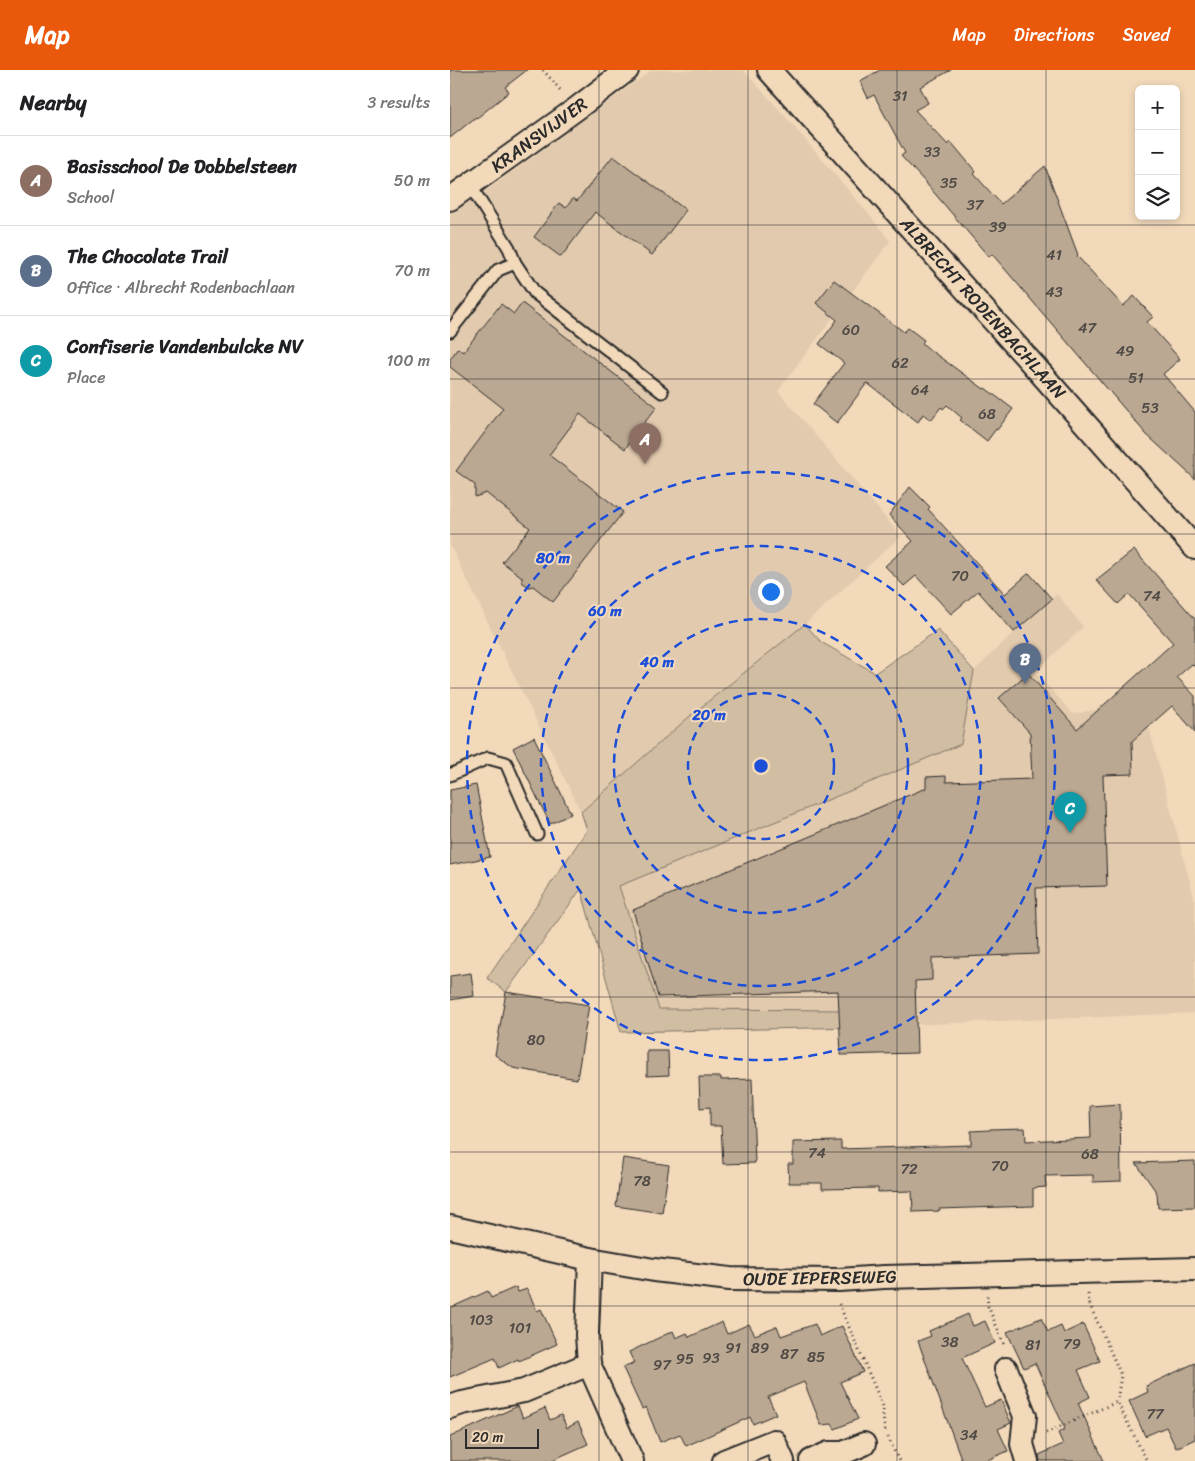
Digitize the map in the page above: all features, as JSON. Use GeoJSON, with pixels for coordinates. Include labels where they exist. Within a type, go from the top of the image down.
{"type":"FeatureCollection","features":[{"type":"Feature","properties":{"kind":"street","name":"KRANSVIJVER"},"geometry":{"type":"LineString","coordinates":[[450,199],[627,70]]}},
{"type":"Feature","properties":{"kind":"street","name":"ALBRECHT RODENBACHLAAN"},"geometry":{"type":"LineString","coordinates":[[769,70],[1195,548]]}},
{"type":"Feature","properties":{"kind":"street","name":"OUDE IEPERSEWEG"},"geometry":{"type":"LineString","coordinates":[[450,1227],[590,1259],[654,1270],[730,1278],[840,1280],[884,1277],[985,1276],[1195,1269]]}},
{"type":"Feature","properties":{"kind":"street"},"geometry":{"type":"LineString","coordinates":[[590,1259],[587,1335],[589,1364],[632,1461]]}},
{"type":"Feature","properties":{"kind":"street"},"geometry":{"type":"LineString","coordinates":[[450,1407],[524,1391],[589,1364]]}},
{"type":"Feature","properties":{"kind":"street"},"geometry":{"type":"LineString","coordinates":[[1006,1369],[1025,1416],[1024,1453]]}},
{"type":"Feature","properties":{"kind":"street"},"geometry":{"type":"LineString","coordinates":[[724,1461],[774,1441],[783,1461]]}},
{"type":"Feature","properties":{"kind":"street"},"geometry":{"type":"LineString","coordinates":[[811,1461],[829,1453],[843,1453],[864,1444]]}},
{"type":"Feature","properties":{"kind":"lane"},"geometry":{"type":"LineString","coordinates":[[470,185],[509,248],[515,263],[535,293],[662,392]]}},
{"type":"Feature","properties":{"kind":"lane"},"geometry":{"type":"LineString","coordinates":[[450,331],[498,270],[515,263]]}},
{"type":"Feature","properties":{"kind":"lane"},"geometry":{"type":"LineString","coordinates":[[450,775],[488,758],[506,763],[537,834]]}},
{"type":"Feature","properties":{"kind":"path"},"geometry":{"type":"LineString","coordinates":[[1087,1272],[1089,1303],[1121,1375],[1117,1402],[1146,1461]]}},
{"type":"Feature","properties":{"kind":"path"},"geometry":{"type":"LineString","coordinates":[[985,1276],[988,1306],[1010,1359],[1006,1369]]}},
{"type":"Feature","properties":{"kind":"path"},"geometry":{"type":"LineString","coordinates":[[840,1280],[839,1304],[883,1406],[884,1430],[899,1461]]}},
{"type":"Feature","properties":{"kind":"path"},"geometry":{"type":"LineString","coordinates":[[1024,1453],[1117,1402]]}},
{"type":"Feature","properties":{"kind":"shaded area"},"geometry":{"type":"Polygon","coordinates":[[[652,70],[743,70],[785,116],[890,241],[778,391],[901,536],[805,624],[690,716],[581,812],[450,545],[450,213],[493,186],[652,70]]]}},
{"type":"Feature","properties":{"kind":"shaded area"},"geometry":{"type":"Polygon","coordinates":[[[1057,594],[1083,627],[1035,672],[1073,714],[1142,701],[1195,901],[1195,1013],[858,1027],[854,1010],[659,1010],[618,886],[961,744],[974,671],[1057,594]]]}},
{"type":"Feature","properties":{"kind":"shaded area"},"geometry":{"type":"Polygon","coordinates":[[[805,624],[821,642],[875,673],[938,630],[974,671],[961,744],[619,886],[659,1009],[854,1010],[858,1027],[621,1032],[581,889],[506,992],[487,978],[587,830],[581,812],[690,716],[805,624]]]}},
{"type":"Feature","properties":{"kind":"building"},"geometry":{"type":"Polygon","coordinates":[[[450,70],[527,70],[505,87],[509,92],[450,138],[450,70]]]}},
{"type":"Feature","properties":{"kind":"building"},"geometry":{"type":"Polygon","coordinates":[[[880,70],[951,70],[920,87],[928,103],[915,110],[948,145],[951,142],[976,172],[974,174],[1001,204],[1045,166],[1077,256],[1123,306],[1134,296],[1153,317],[1147,322],[1180,359],[1163,374],[1195,412],[1195,479],[1146,434],[992,254],[989,257],[901,156],[905,153],[874,95],[868,98],[860,81],[880,70]]]}},
{"type":"Feature","properties":{"kind":"building"},"geometry":{"type":"Polygon","coordinates":[[[613,156],[686,210],[652,255],[595,212],[561,257],[534,237],[559,203],[566,208],[573,198],[577,201],[613,156]]]}},
{"type":"Feature","properties":{"kind":"building"},"geometry":{"type":"Polygon","coordinates":[[[834,280],[904,332],[908,328],[924,340],[922,343],[930,350],[1013,409],[987,441],[960,420],[962,418],[947,405],[943,409],[941,407],[931,420],[923,414],[918,422],[867,383],[837,423],[813,404],[844,363],[819,344],[837,320],[816,303],[834,280]]]}},
{"type":"Feature","properties":{"kind":"building"},"geometry":{"type":"Polygon","coordinates":[[[522,303],[657,407],[641,427],[644,437],[633,438],[625,449],[580,414],[549,455],[623,512],[553,602],[533,586],[529,587],[522,582],[522,577],[502,562],[530,528],[486,493],[475,497],[475,485],[456,471],[503,408],[450,367],[450,359],[458,348],[463,352],[501,304],[514,314],[522,303]]]}},
{"type":"Feature","properties":{"kind":"building"},"geometry":{"type":"Polygon","coordinates":[[[910,487],[930,507],[928,509],[1005,594],[1029,573],[1052,599],[1014,632],[978,591],[951,614],[916,576],[904,586],[885,566],[913,541],[889,515],[910,487]]]}},
{"type":"Feature","properties":{"kind":"building"},"geometry":{"type":"Polygon","coordinates":[[[1134,550],[1195,619],[1195,667],[1192,664],[1177,677],[1195,696],[1195,732],[1172,706],[1132,741],[1133,774],[1103,775],[1107,886],[1036,888],[1038,954],[932,958],[932,980],[915,981],[917,1053],[841,1055],[838,991],[658,997],[633,910],[926,788],[926,777],[946,776],[946,782],[1032,779],[1030,733],[999,698],[1028,673],[1077,729],[1173,643],[1129,594],[1118,604],[1096,580],[1134,550]]]}},
{"type":"Feature","properties":{"kind":"building"},"geometry":{"type":"Polygon","coordinates":[[[534,737],[571,814],[550,824],[513,748],[534,737]]]}},
{"type":"Feature","properties":{"kind":"building"},"geometry":{"type":"Polygon","coordinates":[[[476,785],[490,857],[450,865],[450,790],[476,785]]]}},
{"type":"Feature","properties":{"kind":"building"},"geometry":{"type":"Polygon","coordinates":[[[471,973],[474,996],[450,1000],[450,976],[471,973]]]}},
{"type":"Feature","properties":{"kind":"building"},"geometry":{"type":"Polygon","coordinates":[[[506,992],[589,1005],[577,1079],[513,1068],[495,1055],[506,992]]]}},
{"type":"Feature","properties":{"kind":"building"},"geometry":{"type":"Polygon","coordinates":[[[647,1051],[668,1051],[669,1075],[647,1076],[647,1051]]]}},
{"type":"Feature","properties":{"kind":"building"},"geometry":{"type":"Polygon","coordinates":[[[699,1077],[721,1077],[721,1080],[752,1079],[755,1163],[723,1164],[721,1126],[710,1126],[710,1107],[700,1108],[699,1077]]]}},
{"type":"Feature","properties":{"kind":"building"},"geometry":{"type":"Polygon","coordinates":[[[1120,1104],[1121,1181],[1093,1182],[1093,1175],[1045,1176],[1046,1187],[1033,1188],[1033,1206],[939,1209],[939,1211],[913,1212],[912,1191],[878,1192],[878,1188],[822,1189],[822,1183],[789,1183],[788,1164],[793,1164],[793,1142],[841,1141],[841,1149],[971,1145],[971,1131],[1025,1128],[1026,1141],[1091,1138],[1090,1106],[1120,1104]]]}},
{"type":"Feature","properties":{"kind":"building"},"geometry":{"type":"Polygon","coordinates":[[[623,1158],[669,1165],[662,1213],[616,1206],[623,1158]]]}},
{"type":"Feature","properties":{"kind":"building"},"geometry":{"type":"Polygon","coordinates":[[[1195,1161],[1195,1207],[1158,1208],[1157,1193],[1136,1163],[1195,1161]]]}},
{"type":"Feature","properties":{"kind":"building"},"geometry":{"type":"Polygon","coordinates":[[[516,1287],[518,1292],[527,1289],[537,1311],[541,1309],[557,1344],[499,1368],[495,1358],[450,1377],[450,1308],[488,1291],[491,1298],[516,1287]]]}},
{"type":"Feature","properties":{"kind":"building"},"geometry":{"type":"Polygon","coordinates":[[[968,1314],[973,1326],[985,1321],[995,1343],[962,1358],[985,1407],[1001,1400],[1011,1423],[998,1429],[1008,1451],[985,1461],[962,1461],[918,1341],[931,1336],[929,1331],[968,1314]]]}},
{"type":"Feature","properties":{"kind":"building"},"geometry":{"type":"Polygon","coordinates":[[[1041,1318],[1048,1332],[1061,1326],[1064,1333],[1083,1324],[1100,1361],[1078,1370],[1090,1397],[1078,1403],[1104,1461],[1040,1461],[1039,1455],[1063,1444],[1058,1433],[1065,1429],[1035,1363],[1024,1368],[1007,1332],[1041,1318]]]}},
{"type":"Feature","properties":{"kind":"building"},"geometry":{"type":"Polygon","coordinates":[[[722,1322],[727,1334],[749,1324],[755,1335],[777,1326],[781,1336],[815,1324],[820,1336],[842,1326],[863,1372],[840,1382],[858,1419],[835,1429],[832,1424],[821,1425],[804,1382],[768,1397],[776,1414],[753,1424],[750,1417],[686,1446],[680,1434],[660,1442],[646,1407],[642,1409],[623,1368],[634,1363],[629,1352],[673,1331],[676,1338],[687,1333],[689,1337],[722,1322]]]}},
{"type":"Feature","properties":{"kind":"building"},"geometry":{"type":"Polygon","coordinates":[[[1195,1363],[1195,1439],[1176,1448],[1166,1427],[1145,1436],[1129,1401],[1148,1392],[1146,1386],[1195,1363]]]}},
{"type":"Feature","properties":{"kind":"building"},"geometry":{"type":"Polygon","coordinates":[[[518,1406],[523,1418],[545,1408],[550,1420],[561,1415],[567,1428],[578,1422],[588,1444],[550,1461],[450,1461],[450,1437],[518,1406]]]}},
{"type":"Feature","properties":{"kind":"place","name":"Basisschool De Dobbelsteen"},"geometry":{"type":"Point","coordinates":[645,464]}},
{"type":"Feature","properties":{"kind":"place","name":"The Chocolate Trail"},"geometry":{"type":"Point","coordinates":[1025,684]}},
{"type":"Feature","properties":{"kind":"place","name":"Confiserie Vandenbulcke NV"},"geometry":{"type":"Point","coordinates":[1070,833]}}]}
